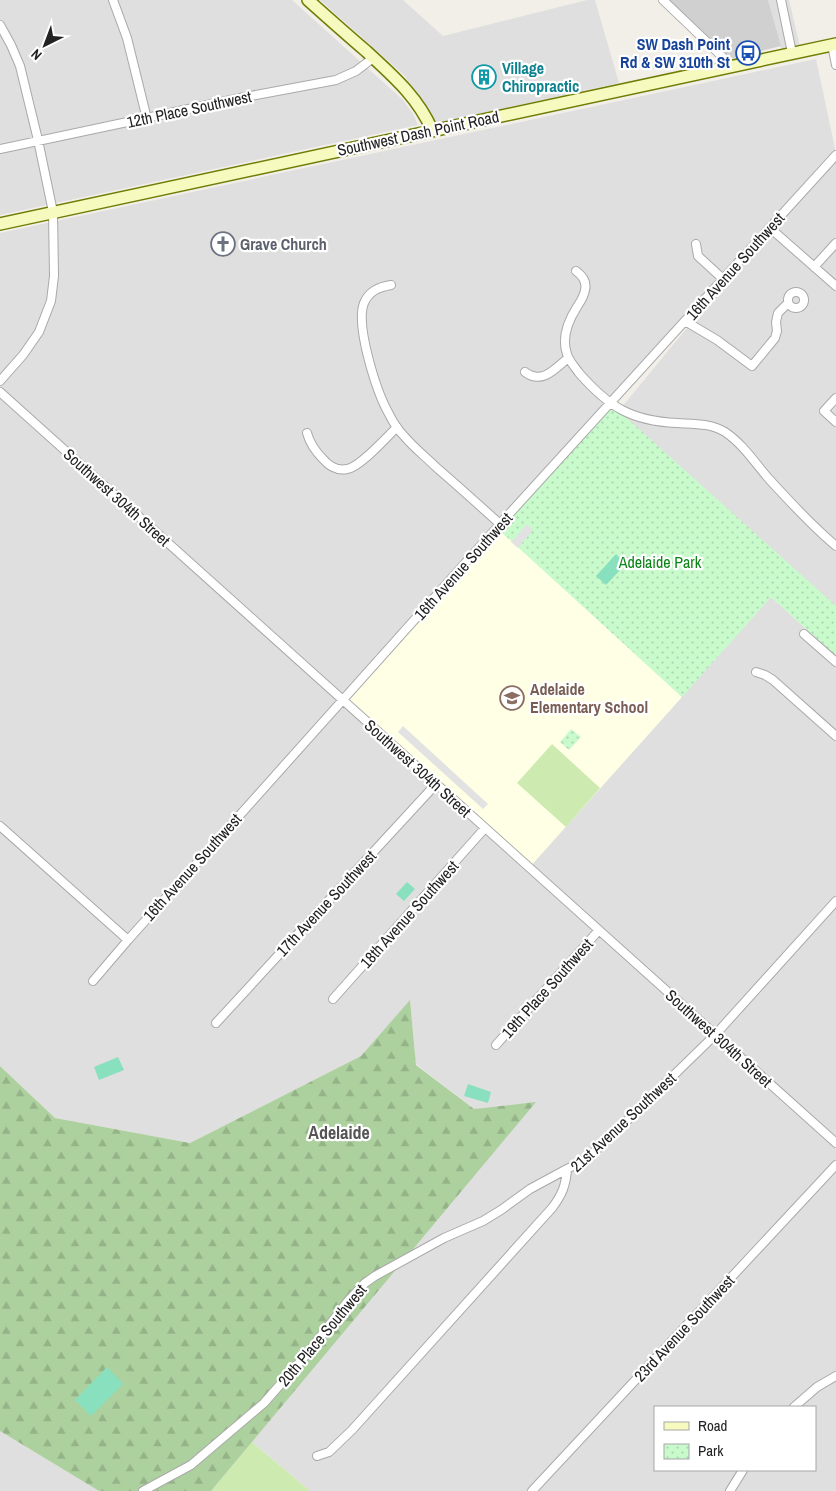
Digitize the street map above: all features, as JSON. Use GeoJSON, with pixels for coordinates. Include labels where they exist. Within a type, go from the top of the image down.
{"type":"FeatureCollection","features":[{"type":"Feature","properties":{"kind":"main road"},"geometry":{"type":"LineString","coordinates":[[308,0],[406,88],[426,116],[432,130]]}},
{"type":"Feature","properties":{"kind":"main road","name":"Southwest Dash Point Road"},"geometry":{"type":"LineString","coordinates":[[0,224],[834,44]]}},
{"type":"Feature","properties":{"kind":"street"},"geometry":{"type":"LineString","coordinates":[[113,0],[127,38],[147,119]]}},
{"type":"Feature","properties":{"kind":"street"},"geometry":{"type":"LineString","coordinates":[[663,0],[731,66]]}},
{"type":"Feature","properties":{"kind":"street"},"geometry":{"type":"LineString","coordinates":[[781,0],[792,53]]}},
{"type":"Feature","properties":{"kind":"street"},"geometry":{"type":"LineString","coordinates":[[0,25],[20,66],[38,140],[53,212],[54,276],[51,302],[35,339],[23,356],[0,381]]}},
{"type":"Feature","properties":{"kind":"street"},"geometry":{"type":"LineString","coordinates":[[834,44],[836,65]]}},
{"type":"Feature","properties":{"kind":"street","name":"12th Place Southwest"},"geometry":{"type":"LineString","coordinates":[[0,149],[245,97],[336,80],[356,71],[374,58]]}},
{"type":"Feature","properties":{"kind":"street","name":"16th Avenue Southwest"},"geometry":{"type":"LineString","coordinates":[[93,981],[500,524],[836,155]]}},
{"type":"Feature","properties":{"kind":"street"},"geometry":{"type":"LineString","coordinates":[[770,228],[836,286]]}},
{"type":"Feature","properties":{"kind":"street"},"geometry":{"type":"LineString","coordinates":[[814,267],[836,243]]}},
{"type":"Feature","properties":{"kind":"street"},"geometry":{"type":"LineString","coordinates":[[696,244],[698,256],[723,279]]}},
{"type":"Feature","properties":{"kind":"street"},"geometry":{"type":"LineString","coordinates":[[576,271],[584,280],[585,290],[584,296],[566,328],[565,342],[568,358],[588,382],[610,403],[638,417],[671,423],[707,425],[724,431],[740,444],[794,506],[836,546]]}},
{"type":"Feature","properties":{"kind":"street"},"geometry":{"type":"LineString","coordinates":[[391,285],[379,288],[368,296],[363,307],[362,323],[367,353],[388,413],[397,428],[411,444],[500,524]]}},
{"type":"Feature","properties":{"kind":"street"},"geometry":{"type":"LineString","coordinates":[[685,321],[717,340],[752,366],[774,338],[777,331],[776,322],[778,314],[788,303]]}},
{"type":"Feature","properties":{"kind":"street"},"geometry":{"type":"LineString","coordinates":[[525,372],[530,376],[539,378],[551,372],[568,358]]}},
{"type":"Feature","properties":{"kind":"street","name":"Southwest 304th Street"},"geometry":{"type":"LineString","coordinates":[[0,392],[836,1143]]}},
{"type":"Feature","properties":{"kind":"street"},"geometry":{"type":"LineString","coordinates":[[836,398],[824,411],[836,422]]}},
{"type":"Feature","properties":{"kind":"street"},"geometry":{"type":"LineString","coordinates":[[307,433],[312,446],[326,462],[340,470],[350,468],[367,457],[397,428]]}},
{"type":"Feature","properties":{"kind":"street"},"geometry":{"type":"LineString","coordinates":[[804,634],[836,662]]}},
{"type":"Feature","properties":{"kind":"street"},"geometry":{"type":"LineString","coordinates":[[756,672],[765,674],[773,680],[836,736]]}},
{"type":"Feature","properties":{"kind":"street","name":"17th Avenue Southwest"},"geometry":{"type":"LineString","coordinates":[[216,1023],[436,784]]}},
{"type":"Feature","properties":{"kind":"street"},"geometry":{"type":"LineString","coordinates":[[0,826],[128,940]]}},
{"type":"Feature","properties":{"kind":"street","name":"18th Avenue Southwest"},"geometry":{"type":"LineString","coordinates":[[333,999],[485,828]]}},
{"type":"Feature","properties":{"kind":"street","name":"21st Avenue Southwest"},"geometry":{"type":"LineString","coordinates":[[317,1456],[325,1454],[334,1448],[352,1430],[552,1208],[564,1191],[567,1170],[581,1162],[601,1146],[715,1035],[836,901]]}},
{"type":"Feature","properties":{"kind":"street","name":"19th Place Southwest"},"geometry":{"type":"LineString","coordinates":[[496,1046],[599,930]]}},
{"type":"Feature","properties":{"kind":"street","name":"23rd Avenue Southwest"},"geometry":{"type":"LineString","coordinates":[[532,1491],[836,1165]]}},
{"type":"Feature","properties":{"kind":"street","name":"20th Place Southwest"},"geometry":{"type":"LineString","coordinates":[[143,1491],[191,1465],[264,1403],[365,1283],[444,1238],[483,1221],[530,1190],[567,1170]]}},
{"type":"Feature","properties":{"kind":"street"},"geometry":{"type":"LineString","coordinates":[[795,1406],[816,1388],[836,1376]]}},
{"type":"Feature","properties":{"kind":"street"},"geometry":{"type":"LineString","coordinates":[[730,1491],[742,1471]]}},
{"type":"Feature","properties":{"kind":"shaded area"},"geometry":{"type":"Polygon","coordinates":[[[0,0],[292,0],[403,100],[418,125],[0,215],[0,0]]]}},
{"type":"Feature","properties":{"kind":"shaded area"},"geometry":{"type":"Polygon","coordinates":[[[320,0],[403,0],[443,36],[587,0],[595,0],[619,83],[437,123],[404,75],[320,0]]]}},
{"type":"Feature","properties":{"kind":"shaded area"},"geometry":{"type":"Polygon","coordinates":[[[667,0],[768,0],[781,46],[729,59],[667,0]]]}},
{"type":"Feature","properties":{"kind":"shaded area"},"geometry":{"type":"Polygon","coordinates":[[[768,0],[789,0],[801,51],[783,55],[768,0]]]}},
{"type":"Feature","properties":{"kind":"shaded area"},"geometry":{"type":"Polygon","coordinates":[[[816,59],[836,153],[836,620],[612,419],[761,238],[342,700],[529,867],[771,597],[836,656],[836,1491],[310,1491],[238,1430],[535,1103],[474,1109],[416,1064],[410,1001],[361,1056],[190,1143],[55,1118],[0,1066],[0,233],[816,59]]]}},
{"type":"Feature","properties":{"kind":"shaded area"},"geometry":{"type":"Polygon","coordinates":[[[527,524],[533,530],[518,548],[511,542],[527,524]]]}},
{"type":"Feature","properties":{"kind":"shaded area","name":"Adelaide Elementary School"},"geometry":{"type":"Polygon","coordinates":[[[497,528],[682,697],[529,868],[342,700],[497,528]]]}},
{"type":"Feature","properties":{"kind":"shaded area"},"geometry":{"type":"Polygon","coordinates":[[[403,726],[488,804],[483,809],[398,732],[403,726]]]}},
{"type":"Feature","properties":{"kind":"shaded area"},"geometry":{"type":"Polygon","coordinates":[[[0,1431],[99,1491],[0,1491],[0,1431]]]}},
{"type":"Feature","properties":{"kind":"green space","name":"Adelaide Park"},"geometry":{"type":"Polygon","coordinates":[[[610,403],[836,606],[836,656],[771,597],[682,697],[497,528],[610,403]]]}},
{"type":"Feature","properties":{"kind":"green space"},"geometry":{"type":"Polygon","coordinates":[[[616,554],[626,564],[606,585],[596,576],[616,554]]]}},
{"type":"Feature","properties":{"kind":"green space"},"geometry":{"type":"Polygon","coordinates":[[[571,729],[581,737],[569,750],[560,742],[571,729]]]}},
{"type":"Feature","properties":{"kind":"green space"},"geometry":{"type":"Polygon","coordinates":[[[552,744],[600,788],[566,827],[517,783],[552,744]]]}},
{"type":"Feature","properties":{"kind":"green space"},"geometry":{"type":"Polygon","coordinates":[[[407,882],[415,889],[404,901],[396,894],[407,882]]]}},
{"type":"Feature","properties":{"kind":"green space"},"geometry":{"type":"Polygon","coordinates":[[[410,1000],[416,1065],[474,1109],[536,1102],[211,1491],[99,1491],[0,1431],[0,1066],[55,1118],[190,1143],[361,1056],[410,1000]]]}},
{"type":"Feature","properties":{"kind":"green space"},"geometry":{"type":"Polygon","coordinates":[[[118,1057],[124,1070],[99,1080],[94,1067],[118,1057]]]}},
{"type":"Feature","properties":{"kind":"green space"},"geometry":{"type":"Polygon","coordinates":[[[468,1084],[491,1092],[488,1103],[464,1096],[468,1084]]]}},
{"type":"Feature","properties":{"kind":"green space"},"geometry":{"type":"Polygon","coordinates":[[[107,1367],[123,1384],[91,1416],[75,1400],[107,1367]]]}},
{"type":"Feature","properties":{"kind":"green space"},"geometry":{"type":"Polygon","coordinates":[[[252,1442],[310,1491],[211,1491],[252,1442]]]}},
{"type":"Feature","properties":{"kind":"place","name":"SW Dash Point Rd & SW 310th St"},"geometry":{"type":"Point","coordinates":[748,53]}},
{"type":"Feature","properties":{"kind":"place","name":"Village Chiropractic"},"geometry":{"type":"Point","coordinates":[484,77]}},
{"type":"Feature","properties":{"kind":"place","name":"Grave Church"},"geometry":{"type":"Point","coordinates":[223,244]}},
{"type":"Feature","properties":{"kind":"place","name":"Adelaide Elementary School"},"geometry":{"type":"Point","coordinates":[512,698]}},
{"type":"Feature","properties":{"kind":"district","name":"Adelaide"},"geometry":{"type":"Point","coordinates":[339,1132]}}]}
